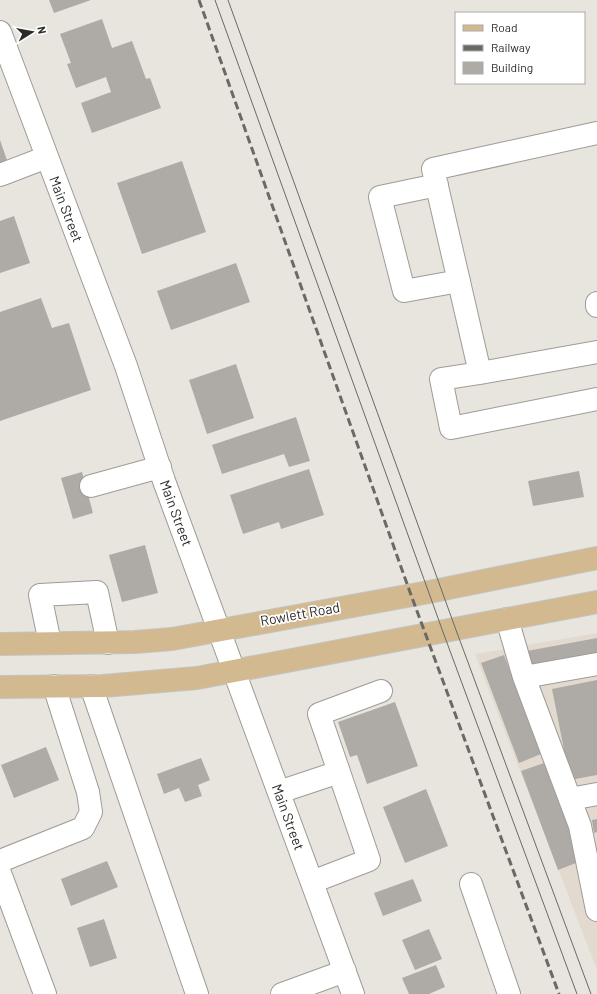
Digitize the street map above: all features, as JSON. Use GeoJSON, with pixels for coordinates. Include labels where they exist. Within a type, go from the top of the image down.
{"type":"FeatureCollection","features":[{"type":"Feature","properties":{"kind":"main road","name":"Rowlett Road"},"geometry":{"type":"LineString","coordinates":[[0,644],[108,643],[172,639],[429,592],[597,558]]}},
{"type":"Feature","properties":{"kind":"main road"},"geometry":{"type":"LineString","coordinates":[[0,687],[91,686],[169,680],[235,671],[321,653],[597,602]]}},
{"type":"Feature","properties":{"kind":"street","name":"Main Street"},"geometry":{"type":"LineString","coordinates":[[0,32],[126,366],[218,630],[235,671],[353,994]]}},
{"type":"Feature","properties":{"kind":"street"},"geometry":{"type":"LineString","coordinates":[[480,373],[433,169],[597,133]]}},
{"type":"Feature","properties":{"kind":"street"},"geometry":{"type":"LineString","coordinates":[[0,175],[47,157]]}},
{"type":"Feature","properties":{"kind":"street"},"geometry":{"type":"LineString","coordinates":[[437,185],[380,197],[404,291],[459,281]]}},
{"type":"Feature","properties":{"kind":"street"},"geometry":{"type":"LineString","coordinates":[[597,352],[442,379],[451,428],[597,399]]}},
{"type":"Feature","properties":{"kind":"street"},"geometry":{"type":"LineString","coordinates":[[91,486],[160,467]]}},
{"type":"Feature","properties":{"kind":"street"},"geometry":{"type":"LineString","coordinates":[[50,643],[40,595],[97,592],[108,643]]}},
{"type":"Feature","properties":{"kind":"street"},"geometry":{"type":"LineString","coordinates":[[507,619],[524,677],[580,826],[597,910]]}},
{"type":"Feature","properties":{"kind":"street"},"geometry":{"type":"LineString","coordinates":[[524,677],[597,664]]}},
{"type":"Feature","properties":{"kind":"street"},"geometry":{"type":"LineString","coordinates":[[0,861],[83,828],[91,812],[88,792],[54,686]]}},
{"type":"Feature","properties":{"kind":"street"},"geometry":{"type":"LineString","coordinates":[[91,686],[197,994]]}},
{"type":"Feature","properties":{"kind":"street"},"geometry":{"type":"LineString","coordinates":[[312,882],[369,860],[319,714],[381,692]]}},
{"type":"Feature","properties":{"kind":"street"},"geometry":{"type":"LineString","coordinates":[[279,792],[339,772]]}},
{"type":"Feature","properties":{"kind":"street"},"geometry":{"type":"LineString","coordinates":[[570,799],[597,794]]}},
{"type":"Feature","properties":{"kind":"street"},"geometry":{"type":"LineString","coordinates":[[0,873],[45,994]]}},
{"type":"Feature","properties":{"kind":"street"},"geometry":{"type":"LineString","coordinates":[[471,884],[509,994]]}},
{"type":"Feature","properties":{"kind":"street"},"geometry":{"type":"LineString","coordinates":[[282,994],[345,971]]}},
{"type":"Feature","properties":{"kind":"shaded area"},"geometry":{"type":"Polygon","coordinates":[[[597,633],[597,970],[475,654],[597,633]]]}},
{"type":"Feature","properties":{"kind":"building"},"geometry":{"type":"Polygon","coordinates":[[[49,0],[91,0],[54,13],[49,0]]]}},
{"type":"Feature","properties":{"kind":"building"},"geometry":{"type":"Polygon","coordinates":[[[102,19],[112,48],[132,41],[146,79],[150,78],[161,108],[92,133],[81,103],[111,92],[106,77],[76,88],[67,64],[71,63],[60,34],[102,19]]]}},
{"type":"Feature","properties":{"kind":"building"},"geometry":{"type":"Polygon","coordinates":[[[0,140],[9,166],[0,169],[0,140]]]}},
{"type":"Feature","properties":{"kind":"building"},"geometry":{"type":"Polygon","coordinates":[[[182,161],[206,232],[142,254],[117,183],[182,161]]]}},
{"type":"Feature","properties":{"kind":"building"},"geometry":{"type":"Polygon","coordinates":[[[14,216],[30,263],[0,273],[0,221],[14,216]]]}},
{"type":"Feature","properties":{"kind":"building"},"geometry":{"type":"Polygon","coordinates":[[[236,263],[250,302],[171,330],[157,291],[236,263]]]}},
{"type":"Feature","properties":{"kind":"building"},"geometry":{"type":"Polygon","coordinates":[[[41,298],[52,328],[69,323],[91,390],[0,421],[0,312],[41,298]]]}},
{"type":"Feature","properties":{"kind":"building"},"geometry":{"type":"Polygon","coordinates":[[[236,364],[254,418],[207,434],[189,380],[236,364]]]}},
{"type":"Feature","properties":{"kind":"building"},"geometry":{"type":"Polygon","coordinates":[[[296,417],[310,461],[289,467],[284,454],[222,474],[212,445],[296,417]]]}},
{"type":"Feature","properties":{"kind":"building"},"geometry":{"type":"Polygon","coordinates":[[[309,469],[324,515],[281,529],[279,522],[243,534],[230,495],[309,469]]]}},
{"type":"Feature","properties":{"kind":"building"},"geometry":{"type":"Polygon","coordinates":[[[579,471],[584,497],[533,506],[528,481],[579,471]]]}},
{"type":"Feature","properties":{"kind":"building"},"geometry":{"type":"Polygon","coordinates":[[[82,472],[93,513],[73,519],[61,478],[82,472]]]}},
{"type":"Feature","properties":{"kind":"building"},"geometry":{"type":"Polygon","coordinates":[[[145,545],[158,593],[122,602],[109,555],[145,545]]]}},
{"type":"Feature","properties":{"kind":"building"},"geometry":{"type":"Polygon","coordinates":[[[597,638],[597,654],[530,667],[527,651],[597,638]]]}},
{"type":"Feature","properties":{"kind":"building"},"geometry":{"type":"Polygon","coordinates":[[[504,655],[541,754],[519,763],[481,663],[504,655]]]}},
{"type":"Feature","properties":{"kind":"building"},"geometry":{"type":"Polygon","coordinates":[[[597,680],[597,775],[570,780],[552,689],[597,680]]]}},
{"type":"Feature","properties":{"kind":"building"},"geometry":{"type":"Polygon","coordinates":[[[395,702],[418,766],[367,784],[357,755],[350,757],[338,722],[395,702]]]}},
{"type":"Feature","properties":{"kind":"building"},"geometry":{"type":"Polygon","coordinates":[[[46,747],[59,780],[14,798],[1,765],[46,747]]]}},
{"type":"Feature","properties":{"kind":"building"},"geometry":{"type":"Polygon","coordinates":[[[201,758],[210,780],[198,785],[202,796],[185,802],[179,788],[164,794],[157,774],[201,758]]]}},
{"type":"Feature","properties":{"kind":"building"},"geometry":{"type":"Polygon","coordinates":[[[544,763],[581,861],[558,870],[521,771],[544,763]]]}},
{"type":"Feature","properties":{"kind":"building"},"geometry":{"type":"Polygon","coordinates":[[[426,789],[448,846],[405,863],[383,807],[426,789]]]}},
{"type":"Feature","properties":{"kind":"building"},"geometry":{"type":"Polygon","coordinates":[[[597,819],[597,832],[594,833],[592,820],[597,819]]]}},
{"type":"Feature","properties":{"kind":"building"},"geometry":{"type":"Polygon","coordinates":[[[107,861],[118,887],[71,906],[61,879],[107,861]]]}},
{"type":"Feature","properties":{"kind":"building"},"geometry":{"type":"Polygon","coordinates":[[[413,879],[422,901],[383,916],[374,893],[413,879]]]}},
{"type":"Feature","properties":{"kind":"building"},"geometry":{"type":"Polygon","coordinates":[[[104,919],[117,958],[90,967],[77,928],[104,919]]]}},
{"type":"Feature","properties":{"kind":"building"},"geometry":{"type":"Polygon","coordinates":[[[429,929],[442,959],[415,970],[402,940],[429,929]]]}},
{"type":"Feature","properties":{"kind":"building"},"geometry":{"type":"Polygon","coordinates":[[[436,965],[445,987],[429,994],[409,994],[402,978],[436,965]]]}},
{"type":"Feature","properties":{"kind":"tram line"},"geometry":{"type":"LineString","coordinates":[[215,0],[443,632],[577,994]]}},
{"type":"Feature","properties":{"kind":"tram line"},"geometry":{"type":"LineString","coordinates":[[228,0],[456,630],[591,994]]}},
{"type":"Feature","properties":{"kind":"railway"},"geometry":{"type":"LineString","coordinates":[[199,0],[411,595],[559,994]]}}]}
